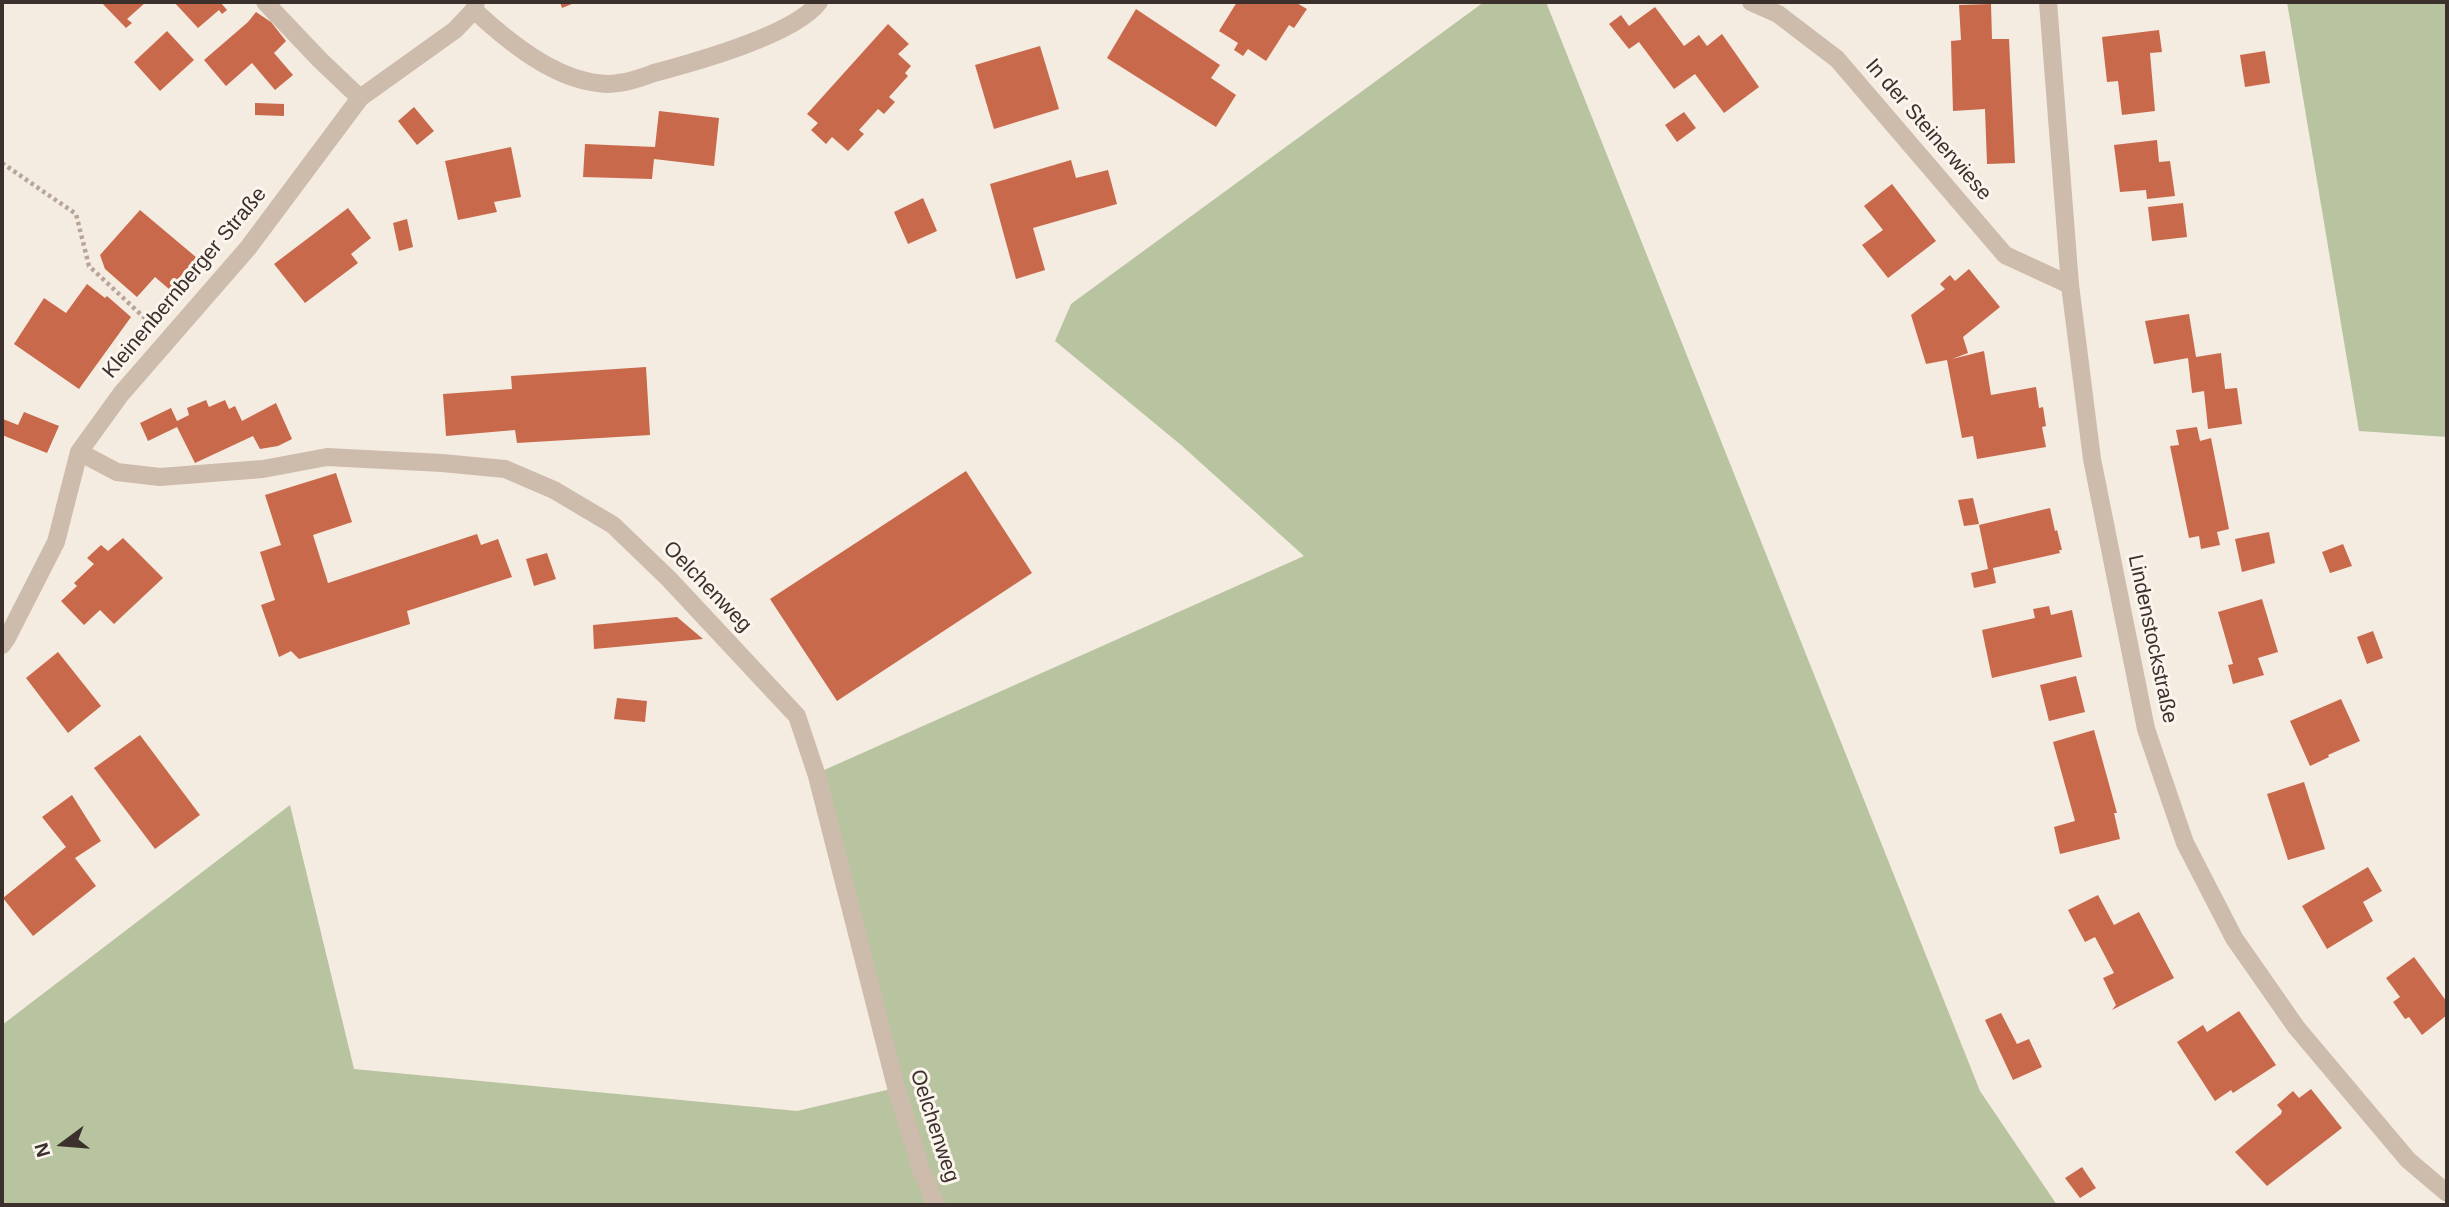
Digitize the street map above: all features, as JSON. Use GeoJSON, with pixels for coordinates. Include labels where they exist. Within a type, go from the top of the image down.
{"type":"FeatureCollection","features":[{"type":"Feature","properties":{"kind":"street"},"geometry":{"type":"LineString","coordinates":[[265,2],[359,98]]}},
{"type":"Feature","properties":{"kind":"street"},"geometry":{"type":"LineString","coordinates":[[475,6],[505,39],[551,67],[585,81],[617,84],[778,32],[813,11],[819,2]]}},
{"type":"Feature","properties":{"kind":"street","name":"In der Steinerwiese"},"geometry":{"type":"LineString","coordinates":[[1751,2],[1777,15],[1837,59],[2005,255],[2070,285]]}},
{"type":"Feature","properties":{"kind":"street","name":"Lindenstockstraße"},"geometry":{"type":"LineString","coordinates":[[2048,2],[2070,285],[2092,459],[2146,729],[2185,844],[2234,938],[2296,1027],[2408,1160],[2447,1193]]}},
{"type":"Feature","properties":{"kind":"street","name":"Kleinenbernberger Straße"},"geometry":{"type":"LineString","coordinates":[[2,645],[56,542],[79,452],[121,394],[248,248],[359,98],[455,30],[475,6]]}},
{"type":"Feature","properties":{"kind":"street","name":"Oelchenweg"},"geometry":{"type":"LineString","coordinates":[[79,452],[117,472],[160,477],[263,469],[327,457],[505,469],[554,490],[613,524],[669,579],[797,716],[817,776],[896,1087],[936,1205]]}},
{"type":"Feature","properties":{"kind":"path"},"geometry":{"type":"LineString","coordinates":[[2,163],[76,214],[89,266],[168,341]]}},
{"type":"Feature","properties":{"kind":"green space"},"geometry":{"type":"Polygon","coordinates":[[[1484,2],[1546,2],[1980,1091],[2057,1205],[940,1205],[926,1168],[822,771],[1304,556],[1181,445],[1055,341],[1071,304],[1484,2]]]}},
{"type":"Feature","properties":{"kind":"green space"},"geometry":{"type":"Polygon","coordinates":[[[2287,2],[2447,2],[2447,437],[2359,431],[2287,2]]]}},
{"type":"Feature","properties":{"kind":"green space"},"geometry":{"type":"Polygon","coordinates":[[[290,805],[354,1069],[797,1111],[891,1089],[931,1205],[2,1205],[2,1025],[290,805]]]}},
{"type":"Feature","properties":{"kind":"building"},"geometry":{"type":"Polygon","coordinates":[[[101,2],[146,2],[127,19],[132,23],[126,28],[101,2]]]}},
{"type":"Feature","properties":{"kind":"building"},"geometry":{"type":"Polygon","coordinates":[[[174,2],[220,2],[227,10],[222,14],[219,10],[198,28],[174,2]]]}},
{"type":"Feature","properties":{"kind":"building"},"geometry":{"type":"Polygon","coordinates":[[[560,2],[577,2],[562,8],[560,2]]]}},
{"type":"Feature","properties":{"kind":"building"},"geometry":{"type":"Polygon","coordinates":[[[1237,2],[1295,2],[1307,9],[1294,28],[1289,25],[1266,61],[1248,49],[1243,56],[1234,50],[1238,43],[1219,31],[1237,2]]]}},
{"type":"Feature","properties":{"kind":"building"},"geometry":{"type":"Polygon","coordinates":[[[1991,4],[1992,39],[2009,39],[2015,163],[1987,164],[1985,109],[1953,111],[1951,41],[1961,40],[1959,5],[1991,4]]]}},
{"type":"Feature","properties":{"kind":"building"},"geometry":{"type":"Polygon","coordinates":[[[1655,7],[1684,46],[1699,35],[1707,46],[1722,34],[1759,87],[1724,113],[1695,74],[1674,89],[1639,42],[1629,49],[1609,24],[1621,15],[1629,26],[1655,7]]]}},
{"type":"Feature","properties":{"kind":"building"},"geometry":{"type":"Polygon","coordinates":[[[1136,9],[1220,65],[1211,78],[1236,95],[1216,127],[1107,58],[1136,9]]]}},
{"type":"Feature","properties":{"kind":"building"},"geometry":{"type":"Polygon","coordinates":[[[256,12],[271,22],[286,41],[274,53],[293,75],[275,90],[252,63],[226,86],[204,60],[256,12]]]}},
{"type":"Feature","properties":{"kind":"building"},"geometry":{"type":"Polygon","coordinates":[[[888,24],[909,44],[898,54],[911,66],[905,73],[908,76],[889,97],[895,102],[884,114],[878,109],[859,130],[864,134],[848,151],[832,137],[826,144],[811,130],[818,123],[807,114],[888,24]]]}},
{"type":"Feature","properties":{"kind":"building"},"geometry":{"type":"Polygon","coordinates":[[[2159,30],[2162,52],[2150,53],[2155,111],[2122,115],[2118,81],[2107,82],[2102,37],[2159,30]]]}},
{"type":"Feature","properties":{"kind":"building"},"geometry":{"type":"Polygon","coordinates":[[[167,31],[194,60],[160,91],[134,62],[167,31]]]}},
{"type":"Feature","properties":{"kind":"building"},"geometry":{"type":"Polygon","coordinates":[[[1040,46],[1059,109],[994,129],[975,65],[1040,46]]]}},
{"type":"Feature","properties":{"kind":"building"},"geometry":{"type":"Polygon","coordinates":[[[2265,51],[2270,83],[2245,87],[2240,55],[2265,51]]]}},
{"type":"Feature","properties":{"kind":"building"},"geometry":{"type":"Polygon","coordinates":[[[255,103],[284,104],[284,116],[255,115],[255,103]]]}},
{"type":"Feature","properties":{"kind":"building"},"geometry":{"type":"Polygon","coordinates":[[[414,107],[434,131],[417,145],[398,121],[414,107]]]}},
{"type":"Feature","properties":{"kind":"building"},"geometry":{"type":"Polygon","coordinates":[[[659,111],[719,118],[714,166],[654,159],[652,179],[583,177],[585,144],[655,147],[659,111]]]}},
{"type":"Feature","properties":{"kind":"building"},"geometry":{"type":"Polygon","coordinates":[[[1684,112],[1696,128],[1677,142],[1665,125],[1684,112]]]}},
{"type":"Feature","properties":{"kind":"building"},"geometry":{"type":"Polygon","coordinates":[[[2157,140],[2159,162],[2170,161],[2175,196],[2147,199],[2146,190],[2120,192],[2114,145],[2157,140]]]}},
{"type":"Feature","properties":{"kind":"building"},"geometry":{"type":"Polygon","coordinates":[[[511,147],[521,197],[494,202],[497,212],[458,220],[445,161],[511,147]]]}},
{"type":"Feature","properties":{"kind":"building"},"geometry":{"type":"Polygon","coordinates":[[[1071,160],[1076,178],[1108,170],[1117,204],[1033,228],[1045,270],[1016,279],[990,184],[1071,160]]]}},
{"type":"Feature","properties":{"kind":"building"},"geometry":{"type":"Polygon","coordinates":[[[1892,184],[1936,241],[1888,278],[1862,245],[1883,230],[1864,206],[1892,184]]]}},
{"type":"Feature","properties":{"kind":"building"},"geometry":{"type":"Polygon","coordinates":[[[923,198],[937,231],[908,244],[894,212],[923,198]]]}},
{"type":"Feature","properties":{"kind":"building"},"geometry":{"type":"Polygon","coordinates":[[[2183,203],[2187,237],[2152,241],[2148,207],[2183,203]]]}},
{"type":"Feature","properties":{"kind":"building"},"geometry":{"type":"Polygon","coordinates":[[[348,208],[371,238],[351,254],[358,263],[305,303],[274,264],[348,208]]]}},
{"type":"Feature","properties":{"kind":"building"},"geometry":{"type":"Polygon","coordinates":[[[140,210],[197,258],[169,289],[155,277],[137,297],[105,269],[100,255],[140,210]]]}},
{"type":"Feature","properties":{"kind":"building"},"geometry":{"type":"Polygon","coordinates":[[[407,219],[413,247],[399,251],[393,223],[407,219]]]}},
{"type":"Feature","properties":{"kind":"building"},"geometry":{"type":"Polygon","coordinates":[[[1969,269],[2000,307],[1963,337],[1968,353],[1952,359],[1984,351],[1991,395],[2036,387],[2039,408],[2043,407],[2046,426],[2042,427],[2046,447],[1977,459],[1973,436],[1962,438],[1947,360],[1926,364],[1911,315],[1945,289],[1940,284],[1950,275],[1955,281],[1969,269]]]}},
{"type":"Feature","properties":{"kind":"building"},"geometry":{"type":"Polygon","coordinates":[[[87,284],[105,298],[107,296],[131,317],[79,389],[14,344],[44,298],[66,313],[87,284]]]}},
{"type":"Feature","properties":{"kind":"building"},"geometry":{"type":"Polygon","coordinates":[[[2189,314],[2196,357],[2221,353],[2225,389],[2237,388],[2242,424],[2208,429],[2204,391],[2192,393],[2188,358],[2154,364],[2145,321],[2189,314]]]}},
{"type":"Feature","properties":{"kind":"building"},"geometry":{"type":"Polygon","coordinates":[[[646,367],[650,435],[517,443],[515,430],[446,436],[443,394],[512,389],[511,376],[646,367]]]}},
{"type":"Feature","properties":{"kind":"building"},"geometry":{"type":"Polygon","coordinates":[[[206,400],[209,407],[225,400],[229,409],[235,406],[242,421],[276,403],[292,439],[278,446],[260,449],[253,436],[195,463],[177,427],[148,441],[140,423],[171,408],[177,421],[189,415],[187,408],[206,400]]]}},
{"type":"Feature","properties":{"kind":"building"},"geometry":{"type":"Polygon","coordinates":[[[24,412],[59,426],[47,453],[2,435],[3,419],[18,425],[24,412]]]}},
{"type":"Feature","properties":{"kind":"building"},"geometry":{"type":"Polygon","coordinates":[[[2197,427],[2200,441],[2211,438],[2229,529],[2217,532],[2220,545],[2201,549],[2199,536],[2189,538],[2170,446],[2179,445],[2176,430],[2197,427]]]}},
{"type":"Feature","properties":{"kind":"building"},"geometry":{"type":"Polygon","coordinates":[[[966,471],[1032,573],[837,701],[770,599],[966,471]]]}},
{"type":"Feature","properties":{"kind":"building"},"geometry":{"type":"Polygon","coordinates":[[[336,473],[352,522],[313,535],[328,583],[477,534],[481,545],[498,539],[512,577],[407,611],[410,624],[299,659],[291,651],[279,657],[261,605],[275,600],[260,552],[281,545],[265,495],[336,473]]]}},
{"type":"Feature","properties":{"kind":"building"},"geometry":{"type":"Polygon","coordinates":[[[1973,498],[1979,524],[1964,526],[1958,500],[1973,498]]]}},
{"type":"Feature","properties":{"kind":"building"},"geometry":{"type":"Polygon","coordinates":[[[2050,508],[2062,550],[2059,550],[2060,553],[1993,568],[1996,583],[1974,588],[1971,573],[1988,569],[1979,525],[2050,508]]]}},
{"type":"Feature","properties":{"kind":"building"},"geometry":{"type":"Polygon","coordinates":[[[2269,532],[2275,563],[2242,572],[2235,539],[2269,532]]]}},
{"type":"Feature","properties":{"kind":"building"},"geometry":{"type":"Polygon","coordinates":[[[123,538],[163,578],[114,624],[100,610],[84,625],[61,601],[77,586],[74,583],[94,564],[87,558],[101,545],[108,551],[123,538]]]}},
{"type":"Feature","properties":{"kind":"building"},"geometry":{"type":"Polygon","coordinates":[[[2343,544],[2352,566],[2330,573],[2322,552],[2343,544]]]}},
{"type":"Feature","properties":{"kind":"building"},"geometry":{"type":"Polygon","coordinates":[[[547,553],[556,579],[534,586],[526,559],[547,553]]]}},
{"type":"Feature","properties":{"kind":"building"},"geometry":{"type":"Polygon","coordinates":[[[2262,599],[2278,652],[2258,658],[2264,675],[2233,684],[2228,665],[2233,664],[2218,612],[2262,599]]]}},
{"type":"Feature","properties":{"kind":"building"},"geometry":{"type":"Polygon","coordinates":[[[2049,606],[2051,615],[2072,610],[2082,657],[1992,678],[1982,630],[2035,618],[2033,609],[2049,606]]]}},
{"type":"Feature","properties":{"kind":"building"},"geometry":{"type":"Polygon","coordinates":[[[677,617],[703,639],[594,649],[593,625],[677,617]]]}},
{"type":"Feature","properties":{"kind":"building"},"geometry":{"type":"Polygon","coordinates":[[[2373,631],[2383,658],[2367,664],[2357,637],[2373,631]]]}},
{"type":"Feature","properties":{"kind":"building"},"geometry":{"type":"Polygon","coordinates":[[[58,652],[101,706],[68,733],[26,678],[58,652]]]}},
{"type":"Feature","properties":{"kind":"building"},"geometry":{"type":"Polygon","coordinates":[[[2076,676],[2085,712],[2049,721],[2040,685],[2076,676]]]}},
{"type":"Feature","properties":{"kind":"building"},"geometry":{"type":"Polygon","coordinates":[[[617,698],[647,701],[645,722],[614,719],[617,698]]]}},
{"type":"Feature","properties":{"kind":"building"},"geometry":{"type":"Polygon","coordinates":[[[2341,699],[2360,741],[2310,766],[2290,721],[2341,699]]]}},
{"type":"Feature","properties":{"kind":"building"},"geometry":{"type":"Polygon","coordinates":[[[2094,730],[2117,813],[2114,813],[2120,839],[2060,854],[2054,827],[2075,821],[2053,742],[2094,730]]]}},
{"type":"Feature","properties":{"kind":"building"},"geometry":{"type":"Polygon","coordinates":[[[140,735],[200,815],[155,849],[94,768],[140,735]]]}},
{"type":"Feature","properties":{"kind":"building"},"geometry":{"type":"Polygon","coordinates":[[[2304,782],[2325,849],[2288,860],[2267,794],[2304,782]]]}},
{"type":"Feature","properties":{"kind":"building"},"geometry":{"type":"Polygon","coordinates":[[[72,795],[101,841],[75,858],[96,886],[33,936],[3,898],[66,847],[42,817],[72,795]]]}},
{"type":"Feature","properties":{"kind":"building"},"geometry":{"type":"Polygon","coordinates":[[[2368,867],[2382,891],[2363,902],[2373,921],[2327,949],[2302,906],[2368,867]]]}},
{"type":"Feature","properties":{"kind":"building"},"geometry":{"type":"Polygon","coordinates":[[[2098,895],[2114,925],[2139,912],[2174,978],[2112,1010],[2116,1005],[2103,978],[2114,973],[2095,937],[2085,942],[2068,910],[2098,895]]]}},
{"type":"Feature","properties":{"kind":"building"},"geometry":{"type":"Polygon","coordinates":[[[2414,957],[2447,1002],[2447,1015],[2422,1035],[2409,1017],[2405,1019],[2393,1002],[2400,997],[2386,978],[2414,957]]]}},
{"type":"Feature","properties":{"kind":"building"},"geometry":{"type":"Polygon","coordinates":[[[2239,1011],[2276,1065],[2233,1093],[2231,1090],[2215,1101],[2177,1042],[2203,1025],[2207,1032],[2239,1011]]]}},
{"type":"Feature","properties":{"kind":"building"},"geometry":{"type":"Polygon","coordinates":[[[2001,1013],[2017,1044],[2029,1039],[2042,1067],[2013,1080],[1985,1020],[2001,1013]]]}},
{"type":"Feature","properties":{"kind":"building"},"geometry":{"type":"Polygon","coordinates":[[[2311,1089],[2342,1128],[2267,1186],[2235,1152],[2281,1114],[2282,1111],[2277,1105],[2293,1091],[2299,1098],[2311,1089]]]}},
{"type":"Feature","properties":{"kind":"building"},"geometry":{"type":"Polygon","coordinates":[[[2082,1167],[2096,1188],[2080,1198],[2065,1178],[2082,1167]]]}}]}
